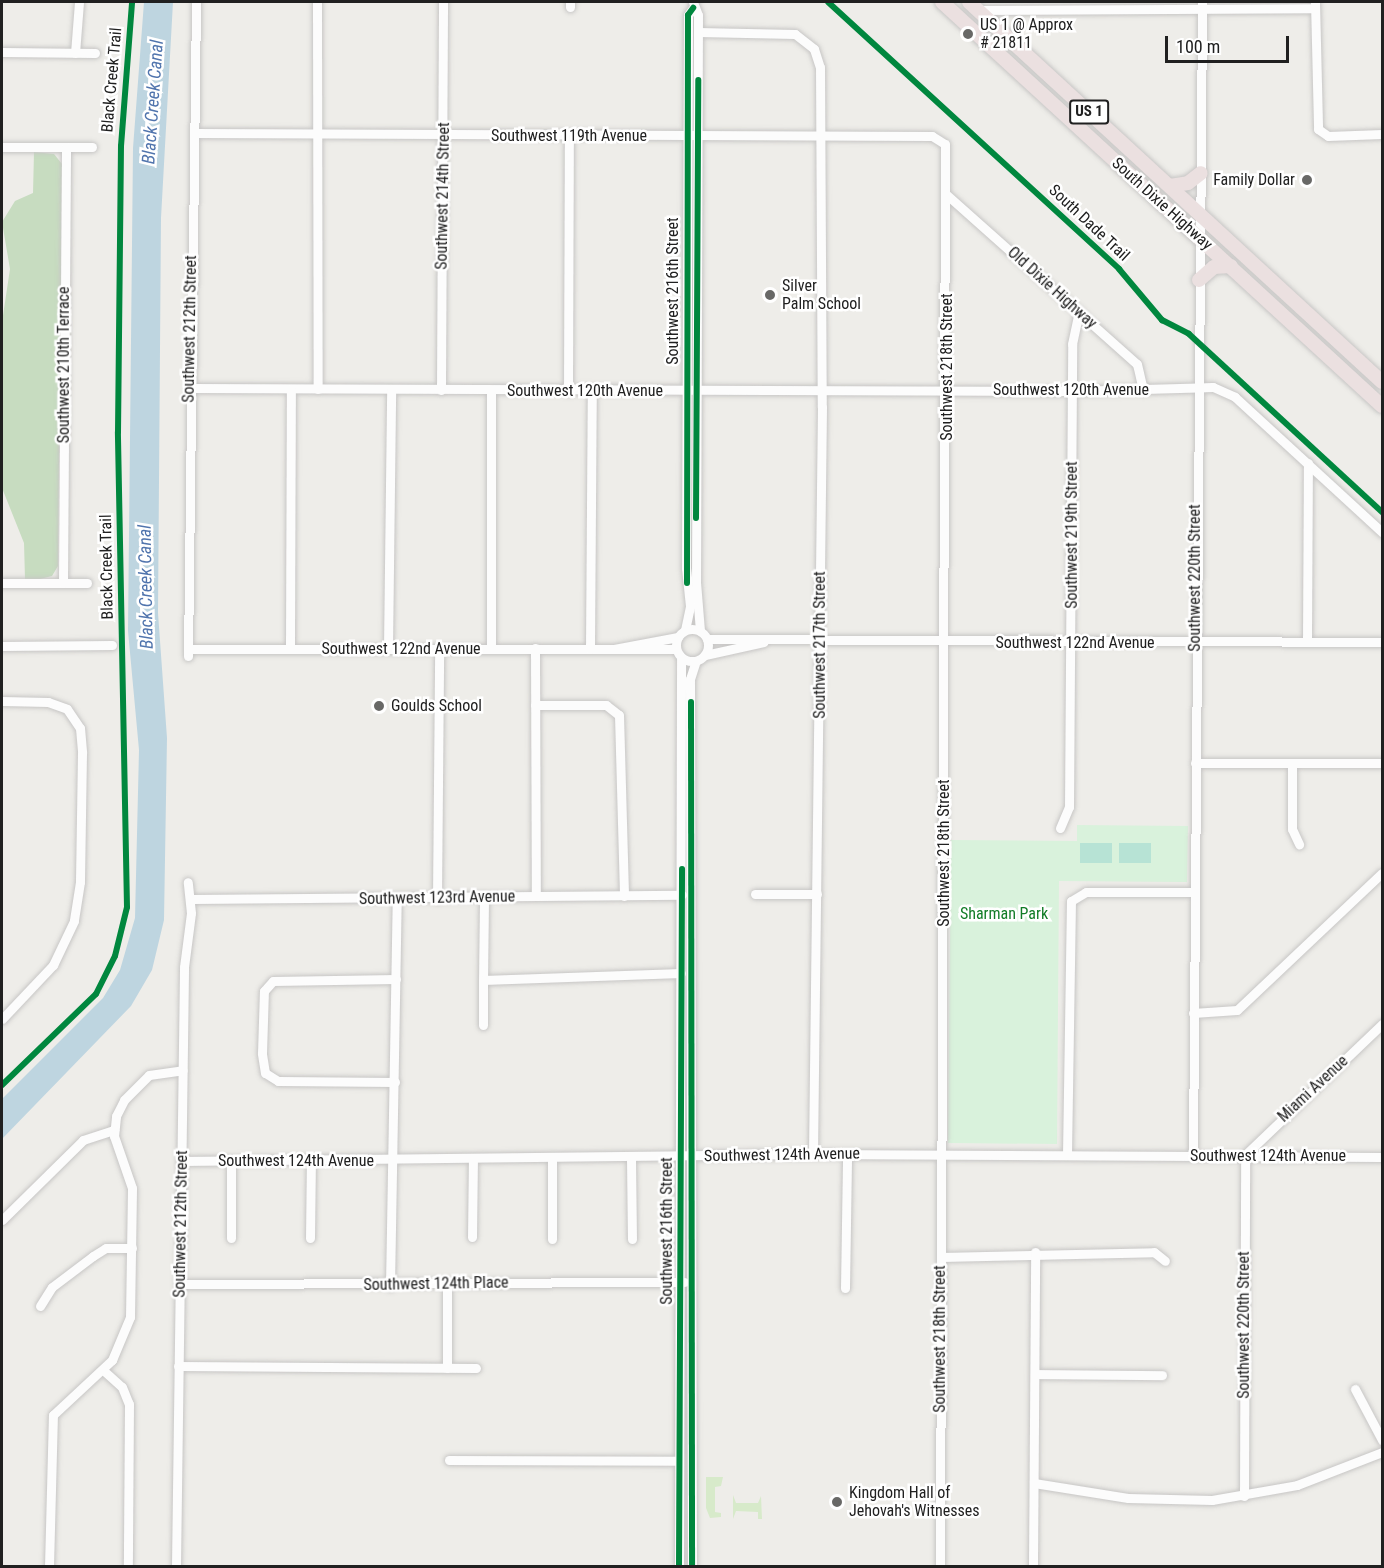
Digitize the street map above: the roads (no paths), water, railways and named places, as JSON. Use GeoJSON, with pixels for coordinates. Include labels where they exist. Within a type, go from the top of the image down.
{"type":"FeatureCollection","features":[{"type":"Feature","properties":{"kind":"highway","name":"South Dixie Highway"},"geometry":{"type":"LineString","coordinates":[[942,2],[1383,406]]}},
{"type":"Feature","properties":{"kind":"highway"},"geometry":{"type":"LineString","coordinates":[[954,2],[967,11],[973,5]]}},
{"type":"Feature","properties":{"kind":"highway","name":"South Dixie Highway"},"geometry":{"type":"LineString","coordinates":[[973,5],[1383,382]]}},
{"type":"Feature","properties":{"kind":"highway"},"geometry":{"type":"LineString","coordinates":[[973,5],[976,33]]}},
{"type":"Feature","properties":{"kind":"highway"},"geometry":{"type":"LineString","coordinates":[[1089,136],[1109,144],[1182,211],[1200,214]]}},
{"type":"Feature","properties":{"kind":"highway"},"geometry":{"type":"LineString","coordinates":[[1170,186],[1188,183],[1201,173]]}},
{"type":"Feature","properties":{"kind":"highway"},"geometry":{"type":"LineString","coordinates":[[1199,238],[1217,241],[1294,311],[1315,319]]}},
{"type":"Feature","properties":{"kind":"highway"},"geometry":{"type":"LineString","coordinates":[[1199,280],[1214,267],[1231,266]]}},
{"type":"Feature","properties":{"kind":"highway"},"geometry":{"type":"LineString","coordinates":[[1332,360],[1351,366],[1383,396]]}},
{"type":"Feature","properties":{"kind":"street"},"geometry":{"type":"LineString","coordinates":[[75,53],[79,2]]}},
{"type":"Feature","properties":{"kind":"street","name":"Southwest 212th Street"},"geometry":{"type":"LineString","coordinates":[[188,652],[196,2]]}},
{"type":"Feature","properties":{"kind":"street"},"geometry":{"type":"LineString","coordinates":[[317,2],[318,388]]}},
{"type":"Feature","properties":{"kind":"street","name":"Southwest 214th Street"},"geometry":{"type":"LineString","coordinates":[[441,390],[444,2]]}},
{"type":"Feature","properties":{"kind":"street","name":"Southwest 216th Street"},"geometry":{"type":"LineString","coordinates":[[693,5],[698,32],[696,582],[705,655]]}},
{"type":"Feature","properties":{"kind":"street","name":"Southwest 216th Street"},"geometry":{"type":"LineString","coordinates":[[679,1566],[682,896],[679,653],[681,634],[690,606],[687,137],[688,15],[693,5]]}},
{"type":"Feature","properties":{"kind":"street"},"geometry":{"type":"LineString","coordinates":[[973,5],[1315,5],[1315,123],[1328,136],[1383,134]]}},
{"type":"Feature","properties":{"kind":"street","name":"Southwest 220th Street"},"geometry":{"type":"LineString","coordinates":[[1193,1155],[1195,643],[1202,6]]}},
{"type":"Feature","properties":{"kind":"street","name":"Southwest 217th Street"},"geometry":{"type":"LineString","coordinates":[[698,32],[783,33],[807,42],[820,67],[821,390],[813,1154]]}},
{"type":"Feature","properties":{"kind":"street"},"geometry":{"type":"LineString","coordinates":[[2,52],[94,53]]}},
{"type":"Feature","properties":{"kind":"street","name":"Southwest 119th Avenue"},"geometry":{"type":"LineString","coordinates":[[194,133],[687,137],[932,136],[943,140]]}},
{"type":"Feature","properties":{"kind":"street"},"geometry":{"type":"LineString","coordinates":[[568,391],[569,136]]}},
{"type":"Feature","properties":{"kind":"street","name":"Southwest 218th Street"},"geometry":{"type":"LineString","coordinates":[[940,1566],[947,390],[947,195],[943,140]]}},
{"type":"Feature","properties":{"kind":"street"},"geometry":{"type":"LineString","coordinates":[[2,147],[92,147]]}},
{"type":"Feature","properties":{"kind":"street","name":"Southwest 210th Terrace"},"geometry":{"type":"LineString","coordinates":[[63,583],[66,147]]}},
{"type":"Feature","properties":{"kind":"street","name":"Old Dixie Highway"},"geometry":{"type":"LineString","coordinates":[[947,195],[1137,364],[1143,390]]}},
{"type":"Feature","properties":{"kind":"street","name":"Southwest 219th Street"},"geometry":{"type":"LineString","coordinates":[[1060,828],[1070,807],[1072,344],[1079,312]]}},
{"type":"Feature","properties":{"kind":"street","name":"Southwest 120th Avenue"},"geometry":{"type":"LineString","coordinates":[[190,388],[568,391],[1197,390]]}},
{"type":"Feature","properties":{"kind":"street"},"geometry":{"type":"LineString","coordinates":[[290,649],[291,389]]}},
{"type":"Feature","properties":{"kind":"street"},"geometry":{"type":"LineString","coordinates":[[388,649],[391,389]]}},
{"type":"Feature","properties":{"kind":"street"},"geometry":{"type":"LineString","coordinates":[[491,390],[491,649]]}},
{"type":"Feature","properties":{"kind":"street"},"geometry":{"type":"LineString","coordinates":[[1197,390],[1225,390],[1383,532]]}},
{"type":"Feature","properties":{"kind":"street"},"geometry":{"type":"LineString","coordinates":[[590,649],[592,391]]}},
{"type":"Feature","properties":{"kind":"street"},"geometry":{"type":"LineString","coordinates":[[1307,642],[1308,463]]}},
{"type":"Feature","properties":{"kind":"street"},"geometry":{"type":"LineString","coordinates":[[2,583],[87,583]]}},
{"type":"Feature","properties":{"kind":"street","name":"Southwest 122nd Avenue"},"geometry":{"type":"LineString","coordinates":[[614,649],[681,634],[766,641],[1071,644],[1383,642]]}},
{"type":"Feature","properties":{"kind":"street","name":"Southwest 122nd Avenue"},"geometry":{"type":"LineString","coordinates":[[705,655],[766,641]]}},
{"type":"Feature","properties":{"kind":"street"},"geometry":{"type":"LineString","coordinates":[[2,646],[112,645]]}},
{"type":"Feature","properties":{"kind":"street"},"geometry":{"type":"LineString","coordinates":[[535,648],[536,896]]}},
{"type":"Feature","properties":{"kind":"street","name":"Southwest 122nd Avenue"},"geometry":{"type":"LineString","coordinates":[[188,652],[290,649],[614,649],[679,653],[696,661]]}},
{"type":"Feature","properties":{"kind":"street"},"geometry":{"type":"LineString","coordinates":[[437,899],[439,649]]}},
{"type":"Feature","properties":{"kind":"street"},"geometry":{"type":"LineString","coordinates":[[696,661],[705,655]]}},
{"type":"Feature","properties":{"kind":"street","name":"Southwest 216th Street"},"geometry":{"type":"LineString","coordinates":[[692,1566],[694,1004],[690,679],[696,661]]}},
{"type":"Feature","properties":{"kind":"street"},"geometry":{"type":"LineString","coordinates":[[2,701],[48,702],[71,713],[81,743],[77,907],[70,934],[53,965],[2,1019]]}},
{"type":"Feature","properties":{"kind":"street"},"geometry":{"type":"LineString","coordinates":[[535,705],[606,705],[620,715],[624,896]]}},
{"type":"Feature","properties":{"kind":"street"},"geometry":{"type":"LineString","coordinates":[[1195,763],[1383,763]]}},
{"type":"Feature","properties":{"kind":"street"},"geometry":{"type":"LineString","coordinates":[[1292,763],[1292,829],[1299,844]]}},
{"type":"Feature","properties":{"kind":"street"},"geometry":{"type":"LineString","coordinates":[[1194,1013],[1237,1010],[1383,873]]}},
{"type":"Feature","properties":{"kind":"street","name":"Southwest 212th Street"},"geometry":{"type":"LineString","coordinates":[[176,1566],[184,958],[191,899],[188,882]]}},
{"type":"Feature","properties":{"kind":"street"},"geometry":{"type":"LineString","coordinates":[[1067,1155],[1068,911],[1075,895],[1195,892]]}},
{"type":"Feature","properties":{"kind":"street"},"geometry":{"type":"LineString","coordinates":[[755,894],[817,894]]}},
{"type":"Feature","properties":{"kind":"street","name":"Southwest 123rd Avenue"},"geometry":{"type":"LineString","coordinates":[[191,899],[484,900],[536,896],[682,896]]}},
{"type":"Feature","properties":{"kind":"street"},"geometry":{"type":"LineString","coordinates":[[682,896],[690,918],[689,991],[694,1004]]}},
{"type":"Feature","properties":{"kind":"street"},"geometry":{"type":"LineString","coordinates":[[390,1286],[397,899]]}},
{"type":"Feature","properties":{"kind":"street"},"geometry":{"type":"LineString","coordinates":[[483,1025],[484,900]]}},
{"type":"Feature","properties":{"kind":"street"},"geometry":{"type":"LineString","coordinates":[[483,980],[681,973]]}},
{"type":"Feature","properties":{"kind":"street"},"geometry":{"type":"LineString","coordinates":[[395,1082],[284,1082],[268,1077],[262,1053],[267,986],[285,979],[396,979]]}},
{"type":"Feature","properties":{"kind":"street","name":"Miami Avenue"},"geometry":{"type":"LineString","coordinates":[[1245,1155],[1383,1024]]}},
{"type":"Feature","properties":{"kind":"street"},"geometry":{"type":"LineString","coordinates":[[49,1566],[50,1423],[63,1401],[103,1370],[121,1347],[128,1326],[132,1248],[131,1180],[114,1130],[124,1100],[149,1076],[183,1070]]}},
{"type":"Feature","properties":{"kind":"street"},"geometry":{"type":"LineString","coordinates":[[2,1220],[83,1140],[114,1130]]}},
{"type":"Feature","properties":{"kind":"street","name":"Southwest 124th Avenue"},"geometry":{"type":"LineString","coordinates":[[182,1161],[631,1159],[813,1154],[1383,1156]]}},
{"type":"Feature","properties":{"kind":"street"},"geometry":{"type":"LineString","coordinates":[[845,1288],[847,1154]]}},
{"type":"Feature","properties":{"kind":"street","name":"Southwest 220th Street"},"geometry":{"type":"LineString","coordinates":[[1244,1496],[1245,1155]]}},
{"type":"Feature","properties":{"kind":"street"},"geometry":{"type":"LineString","coordinates":[[472,1237],[473,1159]]}},
{"type":"Feature","properties":{"kind":"street"},"geometry":{"type":"LineString","coordinates":[[552,1159],[552,1239]]}},
{"type":"Feature","properties":{"kind":"street"},"geometry":{"type":"LineString","coordinates":[[631,1159],[632,1239]]}},
{"type":"Feature","properties":{"kind":"street"},"geometry":{"type":"LineString","coordinates":[[310,1238],[311,1161]]}},
{"type":"Feature","properties":{"kind":"street"},"geometry":{"type":"LineString","coordinates":[[231,1162],[231,1238]]}},
{"type":"Feature","properties":{"kind":"street"},"geometry":{"type":"LineString","coordinates":[[40,1306],[52,1287],[93,1256],[106,1248],[132,1248]]}},
{"type":"Feature","properties":{"kind":"street"},"geometry":{"type":"LineString","coordinates":[[941,1257],[1035,1252],[1154,1252],[1165,1261]]}},
{"type":"Feature","properties":{"kind":"street"},"geometry":{"type":"LineString","coordinates":[[1034,1566],[1035,1252]]}},
{"type":"Feature","properties":{"kind":"street","name":"Southwest 124th Place"},"geometry":{"type":"LineString","coordinates":[[180,1284],[390,1286],[692,1282]]}},
{"type":"Feature","properties":{"kind":"street"},"geometry":{"type":"LineString","coordinates":[[447,1285],[447,1368]]}},
{"type":"Feature","properties":{"kind":"street"},"geometry":{"type":"LineString","coordinates":[[178,1366],[476,1368]]}},
{"type":"Feature","properties":{"kind":"street"},"geometry":{"type":"LineString","coordinates":[[103,1370],[122,1388],[129,1404],[128,1566]]}},
{"type":"Feature","properties":{"kind":"street"},"geometry":{"type":"LineString","coordinates":[[1035,1374],[1162,1375]]}},
{"type":"Feature","properties":{"kind":"street"},"geometry":{"type":"LineString","coordinates":[[1355,1389],[1383,1440]]}},
{"type":"Feature","properties":{"kind":"street"},"geometry":{"type":"LineString","coordinates":[[1034,1483],[1159,1501],[1244,1496],[1297,1485],[1383,1452]]}},
{"type":"Feature","properties":{"kind":"street"},"geometry":{"type":"LineString","coordinates":[[449,1460],[679,1461]]}},
{"type":"Feature","properties":{"kind":"water","name":"Black Creek Canal"},"geometry":{"type":"Polygon","coordinates":[[[144,2],[173,2],[161,218],[158,613],[167,738],[164,920],[152,970],[131,1006],[2,1139],[2,1099],[103,998],[120,970],[135,918],[139,750],[128,631],[133,148],[144,2]]]}},
{"type":"Feature","properties":{"kind":"place","name":"US 1 @ Approx # 21811"},"geometry":{"type":"Point","coordinates":[968,34]}},
{"type":"Feature","properties":{"kind":"place","name":"Family Dollar"},"geometry":{"type":"Point","coordinates":[1307,180]}},
{"type":"Feature","properties":{"kind":"place","name":"Silver Palm School"},"geometry":{"type":"Point","coordinates":[770,295]}},
{"type":"Feature","properties":{"kind":"place","name":"Goulds School"},"geometry":{"type":"Point","coordinates":[379,706]}},
{"type":"Feature","properties":{"kind":"place","name":"Kingdom Hall of Jehovah's Witnesses"},"geometry":{"type":"Point","coordinates":[837,1502]}},
{"type":"Feature","properties":{"kind":"park label","name":"Sharman Park"},"geometry":{"type":"Point","coordinates":[1004,914]}}]}
